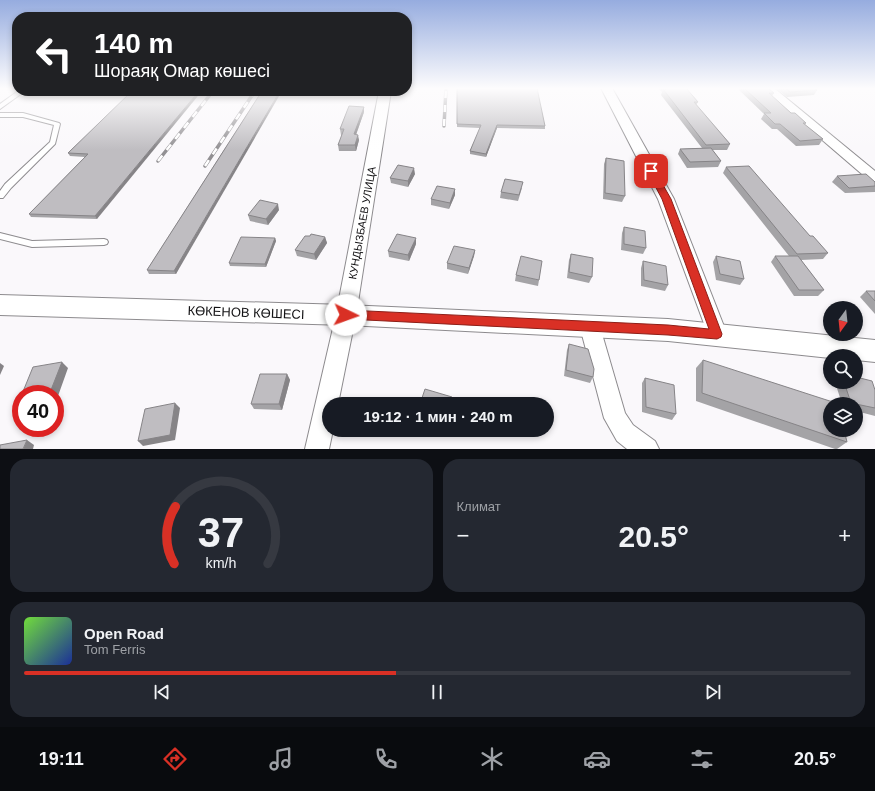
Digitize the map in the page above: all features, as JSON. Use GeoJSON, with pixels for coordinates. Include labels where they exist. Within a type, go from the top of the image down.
{"type":"FeatureCollection","features":[{"type":"Feature","properties":{"kind":"street","name":"КУНДЫЗБАЕВ УЛИЦА"},"geometry":{"type":"LineString","coordinates":[[317,449],[346,315],[382,109]]}},
{"type":"Feature","properties":{"kind":"street"},"geometry":{"type":"LineString","coordinates":[[617,109],[666,199],[717,334]]}},
{"type":"Feature","properties":{"kind":"street"},"geometry":{"type":"LineString","coordinates":[[793,109],[875,178]]}},
{"type":"Feature","properties":{"kind":"street"},"geometry":{"type":"LineString","coordinates":[[856,162],[875,161]]}},
{"type":"Feature","properties":{"kind":"street","name":"КӨКЕНОВ КӨШЕСІ"},"geometry":{"type":"LineString","coordinates":[[0,305],[346,315],[668,330],[875,351]]}},
{"type":"Feature","properties":{"kind":"street"},"geometry":{"type":"LineString","coordinates":[[590,327],[615,418],[625,433],[647,449]]}},
{"type":"Feature","properties":{"kind":"lane"},"geometry":{"type":"LineString","coordinates":[[0,114],[23,115],[57,124],[54,143],[8,186],[0,196]]}},
{"type":"Feature","properties":{"kind":"lane"},"geometry":{"type":"LineString","coordinates":[[0,236],[32,244],[104,242]]}},
{"type":"Feature","properties":{"kind":"building"},"geometry":{"type":"Polygon","coordinates":[[[113,109],[184,109],[95,216],[29,214],[88,154],[68,153],[113,109]]]}},
{"type":"Feature","properties":{"kind":"building"},"geometry":{"type":"Polygon","coordinates":[[[250,109],[269,109],[174,271],[147,270],[250,109]]]}},
{"type":"Feature","properties":{"kind":"building"},"geometry":{"type":"Polygon","coordinates":[[[348,109],[363,109],[354,134],[358,135],[355,145],[338,145],[344,129],[340,129],[348,109]]]}},
{"type":"Feature","properties":{"kind":"building"},"geometry":{"type":"Polygon","coordinates":[[[457,109],[541,109],[545,126],[497,125],[486,154],[470,151],[481,125],[457,124],[457,109]]]}},
{"type":"Feature","properties":{"kind":"building"},"geometry":{"type":"Polygon","coordinates":[[[678,109],[700,109],[730,144],[706,145],[678,109]]]}},
{"type":"Feature","properties":{"kind":"building"},"geometry":{"type":"Polygon","coordinates":[[[767,109],[787,109],[791,113],[795,113],[806,123],[803,123],[823,139],[800,141],[780,124],[775,124],[764,113],[771,113],[767,109]]]}},
{"type":"Feature","properties":{"kind":"building"},"geometry":{"type":"Polygon","coordinates":[[[711,148],[721,161],[690,162],[680,149],[711,148]]]}},
{"type":"Feature","properties":{"kind":"building"},"geometry":{"type":"Polygon","coordinates":[[[606,158],[624,161],[625,196],[605,193],[606,158]]]}},
{"type":"Feature","properties":{"kind":"building"},"geometry":{"type":"Polygon","coordinates":[[[398,165],[414,168],[408,181],[390,178],[398,165]]]}},
{"type":"Feature","properties":{"kind":"building"},"geometry":{"type":"Polygon","coordinates":[[[749,166],[810,236],[813,236],[828,253],[797,254],[726,167],[749,166]]]}},
{"type":"Feature","properties":{"kind":"building"},"geometry":{"type":"Polygon","coordinates":[[[866,174],[875,182],[875,186],[849,188],[837,176],[866,174]]]}},
{"type":"Feature","properties":{"kind":"building"},"geometry":{"type":"Polygon","coordinates":[[[505,179],[523,182],[519,195],[501,192],[505,179]]]}},
{"type":"Feature","properties":{"kind":"building"},"geometry":{"type":"Polygon","coordinates":[[[437,186],[455,189],[450,203],[431,199],[437,186]]]}},
{"type":"Feature","properties":{"kind":"building"},"geometry":{"type":"Polygon","coordinates":[[[260,200],[278,204],[266,219],[248,215],[260,200]]]}},
{"type":"Feature","properties":{"kind":"building"},"geometry":{"type":"Polygon","coordinates":[[[624,227],[645,231],[646,248],[624,244],[624,227]]]}},
{"type":"Feature","properties":{"kind":"building"},"geometry":{"type":"Polygon","coordinates":[[[311,234],[325,237],[314,254],[295,250],[305,236],[310,236],[311,234]]]}},
{"type":"Feature","properties":{"kind":"building"},"geometry":{"type":"Polygon","coordinates":[[[397,234],[416,238],[408,255],[388,251],[397,234]]]}},
{"type":"Feature","properties":{"kind":"building"},"geometry":{"type":"Polygon","coordinates":[[[241,237],[275,238],[265,264],[229,263],[241,237]]]}},
{"type":"Feature","properties":{"kind":"building"},"geometry":{"type":"Polygon","coordinates":[[[454,246],[475,250],[469,268],[447,263],[454,246]]]}},
{"type":"Feature","properties":{"kind":"building"},"geometry":{"type":"Polygon","coordinates":[[[571,254],[593,258],[592,277],[569,272],[571,254]]]}},
{"type":"Feature","properties":{"kind":"building"},"geometry":{"type":"Polygon","coordinates":[[[521,256],[542,261],[539,280],[516,275],[521,256]]]}},
{"type":"Feature","properties":{"kind":"building"},"geometry":{"type":"Polygon","coordinates":[[[716,256],[740,261],[744,279],[720,274],[716,256]]]}},
{"type":"Feature","properties":{"kind":"building"},"geometry":{"type":"Polygon","coordinates":[[[775,256],[798,256],[824,290],[799,290],[775,256]]]}},
{"type":"Feature","properties":{"kind":"building"},"geometry":{"type":"Polygon","coordinates":[[[643,261],[666,266],[668,285],[644,280],[643,261]]]}},
{"type":"Feature","properties":{"kind":"building"},"geometry":{"type":"Polygon","coordinates":[[[866,291],[875,291],[875,301],[866,291]]]}},
{"type":"Feature","properties":{"kind":"building"},"geometry":{"type":"Polygon","coordinates":[[[569,344],[588,349],[594,369],[593,377],[566,370],[569,344]]]}},
{"type":"Feature","properties":{"kind":"building"},"geometry":{"type":"Polygon","coordinates":[[[703,360],[823,399],[823,434],[702,393],[703,360]]]}},
{"type":"Feature","properties":{"kind":"building"},"geometry":{"type":"Polygon","coordinates":[[[62,362],[53,385],[26,385],[33,367],[62,362]]]}},
{"type":"Feature","properties":{"kind":"building"},"geometry":{"type":"Polygon","coordinates":[[[260,374],[287,374],[279,404],[251,404],[260,374]]]}},
{"type":"Feature","properties":{"kind":"building"},"geometry":{"type":"Polygon","coordinates":[[[645,378],[674,385],[676,414],[646,407],[645,378]]]}},
{"type":"Feature","properties":{"kind":"building"},"geometry":{"type":"Polygon","coordinates":[[[863,379],[872,381],[875,390],[875,408],[863,406],[863,397],[849,397],[846,389],[863,389],[863,379]]]}},
{"type":"Feature","properties":{"kind":"building"},"geometry":{"type":"Polygon","coordinates":[[[425,389],[452,397],[422,397],[425,389]]]}},
{"type":"Feature","properties":{"kind":"building"},"geometry":{"type":"Polygon","coordinates":[[[175,403],[170,435],[138,441],[145,409],[175,403]]]}},
{"type":"Feature","properties":{"kind":"building"},"geometry":{"type":"Polygon","coordinates":[[[832,437],[846,437],[847,442],[832,437]]]}},
{"type":"Feature","properties":{"kind":"building"},"geometry":{"type":"Polygon","coordinates":[[[27,440],[23,449],[0,449],[0,445],[27,440]]]}},
{"type":"Feature","properties":{"kind":"railway"},"geometry":{"type":"LineString","coordinates":[[158,161],[199,109]]}},
{"type":"Feature","properties":{"kind":"railway"},"geometry":{"type":"LineString","coordinates":[[205,166],[243,109]]}},
{"type":"Feature","properties":{"kind":"railway"},"geometry":{"type":"LineString","coordinates":[[444,126],[445,109]]}},
{"type":"Feature","properties":{"kind":"route"},"geometry":{"type":"LineString","coordinates":[[346,315],[668,330],[717,334],[666,199],[651,171]]}}]}
